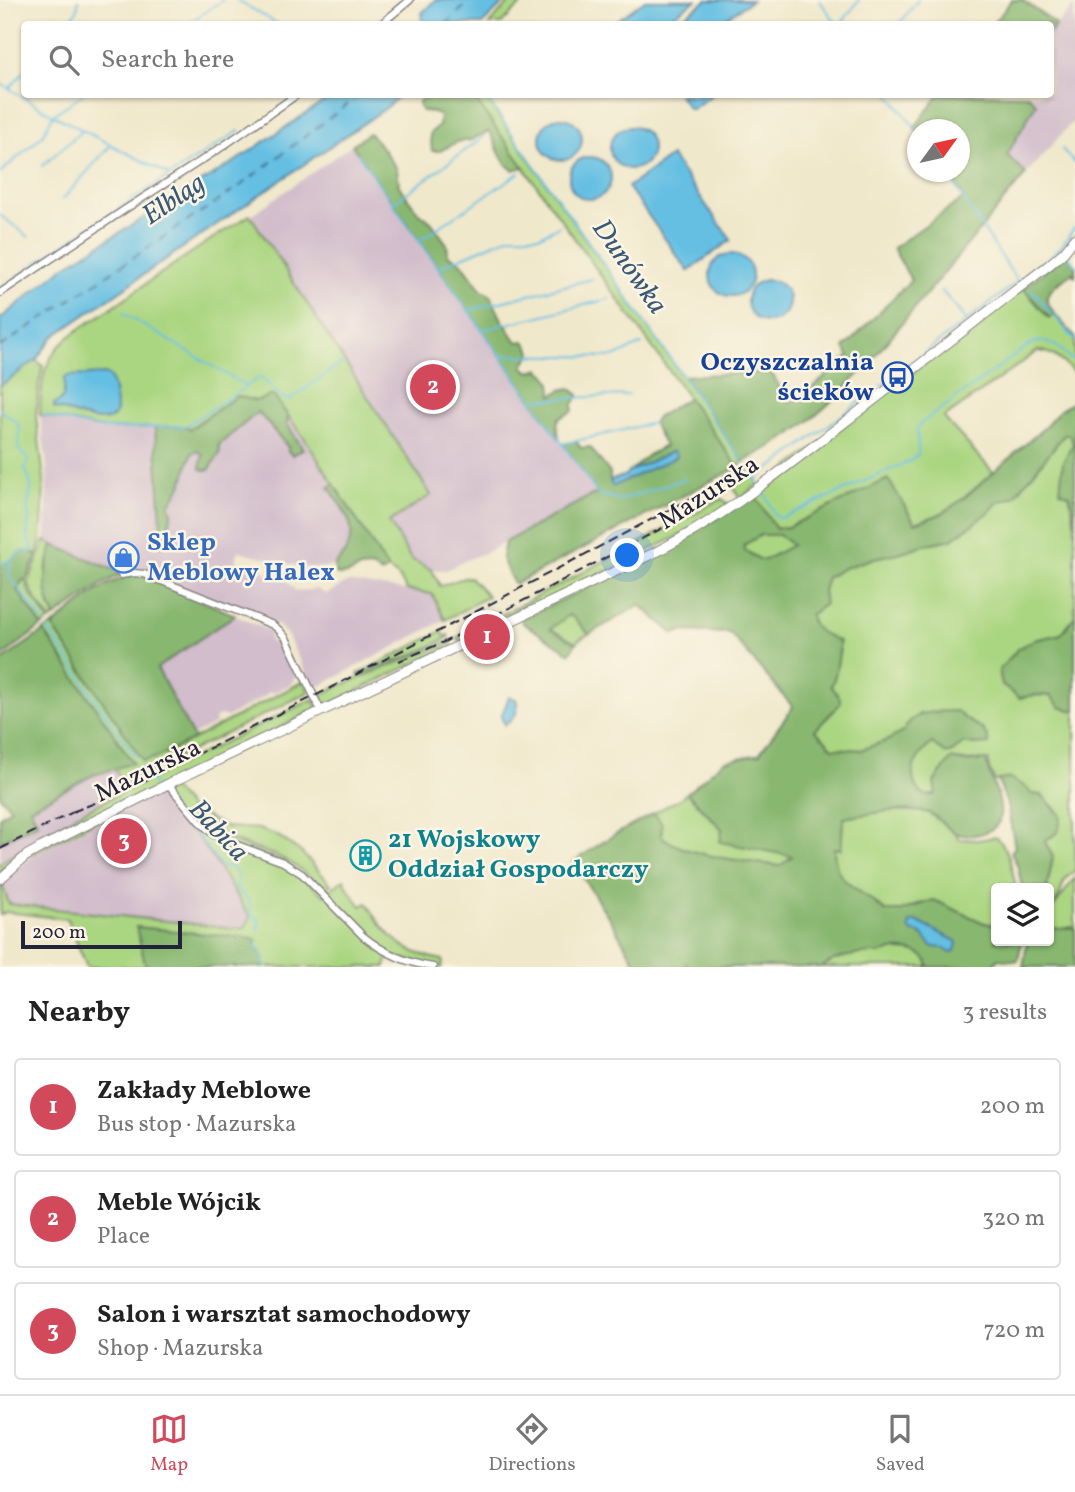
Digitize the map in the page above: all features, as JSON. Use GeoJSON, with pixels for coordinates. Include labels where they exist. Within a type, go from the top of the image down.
{"type":"FeatureCollection","features":[{"type":"Feature","properties":{"kind":"main road","name":"Mazurska"},"geometry":{"type":"LineString","coordinates":[[0,879],[36,850],[168,784],[656,552],[705,525],[950,343],[1049,265],[1075,238]]}},
{"type":"Feature","properties":{"kind":"street"},"geometry":{"type":"LineString","coordinates":[[385,21],[410,0]]}},
{"type":"Feature","properties":{"kind":"street"},"geometry":{"type":"LineString","coordinates":[[0,293],[292,98]]}},
{"type":"Feature","properties":{"kind":"street"},"geometry":{"type":"LineString","coordinates":[[121,575],[144,574],[274,626],[286,638],[321,711]]}},
{"type":"Feature","properties":{"kind":"street"},"geometry":{"type":"LineString","coordinates":[[168,784],[213,834],[291,867],[310,881],[373,944],[397,958],[433,967]]}},
{"type":"Feature","properties":{"kind":"shaded area"},"geometry":{"type":"Polygon","coordinates":[[[1075,4],[1075,119],[1026,174],[1007,155],[1036,104],[1031,98],[1054,98],[1054,28],[1075,4]]]}},
{"type":"Feature","properties":{"kind":"shaded area"},"geometry":{"type":"Polygon","coordinates":[[[352,145],[598,494],[447,570],[432,570],[411,559],[389,522],[431,494],[251,215],[352,145]]]}},
{"type":"Feature","properties":{"kind":"shaded area"},"geometry":{"type":"Polygon","coordinates":[[[258,412],[289,447],[288,451],[303,449],[287,424],[288,416],[334,484],[329,488],[351,523],[352,538],[334,566],[301,567],[239,551],[235,561],[285,579],[296,591],[317,589],[326,594],[349,582],[432,594],[445,620],[314,689],[287,635],[279,626],[232,606],[121,574],[45,541],[47,467],[40,415],[105,429],[155,427],[161,524],[158,544],[166,545],[169,505],[182,484],[192,453],[198,451],[204,455],[258,412]]]}},
{"type":"Feature","properties":{"kind":"shaded area"},"geometry":{"type":"Polygon","coordinates":[[[234,615],[271,631],[269,638],[272,644],[283,645],[297,672],[291,684],[266,694],[227,717],[221,715],[215,718],[216,723],[192,736],[157,668],[234,615]]]}},
{"type":"Feature","properties":{"kind":"shaded area"},"geometry":{"type":"Polygon","coordinates":[[[114,768],[123,783],[151,771],[155,777],[76,815],[0,863],[0,842],[38,823],[30,808],[91,776],[114,768]]]}},
{"type":"Feature","properties":{"kind":"shaded area"},"geometry":{"type":"Polygon","coordinates":[[[158,792],[179,820],[195,833],[216,863],[250,917],[246,926],[241,929],[8,903],[1,886],[33,855],[158,792]]]}},
{"type":"Feature","properties":{"kind":"green space"},"geometry":{"type":"Polygon","coordinates":[[[512,0],[526,0],[504,21],[492,21],[512,0]]]}},
{"type":"Feature","properties":{"kind":"green space"},"geometry":{"type":"Polygon","coordinates":[[[1012,0],[1022,0],[1052,21],[995,21],[1012,0]]]}},
{"type":"Feature","properties":{"kind":"green space"},"geometry":{"type":"Polygon","coordinates":[[[424,98],[474,98],[524,167],[513,170],[509,167],[489,131],[440,151],[432,151],[430,133],[439,126],[440,116],[422,111],[419,101],[424,98]]]}},
{"type":"Feature","properties":{"kind":"green space"},"geometry":{"type":"Polygon","coordinates":[[[474,98],[486,98],[743,462],[738,467],[474,98]]]}},
{"type":"Feature","properties":{"kind":"green space"},"geometry":{"type":"Polygon","coordinates":[[[937,98],[1031,98],[1036,104],[1007,155],[1026,174],[865,368],[804,425],[743,462],[683,376],[771,372],[789,403],[801,398],[849,356],[844,348],[911,280],[893,248],[964,198],[953,182],[970,182],[970,119],[921,119],[937,98]]]}},
{"type":"Feature","properties":{"kind":"green space"},"geometry":{"type":"Polygon","coordinates":[[[369,133],[397,169],[399,186],[447,244],[448,255],[462,263],[482,291],[490,295],[517,342],[525,341],[532,352],[523,366],[529,372],[539,369],[546,375],[551,384],[552,396],[570,388],[579,395],[573,404],[573,411],[559,418],[559,439],[352,145],[369,133]]]}},
{"type":"Feature","properties":{"kind":"green space"},"geometry":{"type":"Polygon","coordinates":[[[250,215],[431,495],[389,522],[411,559],[432,570],[440,586],[470,577],[488,596],[445,620],[432,594],[407,590],[398,576],[388,569],[305,439],[273,395],[256,401],[237,396],[189,429],[185,426],[105,429],[40,415],[42,382],[46,367],[65,341],[196,249],[250,215]]]}},
{"type":"Feature","properties":{"kind":"green space"},"geometry":{"type":"Polygon","coordinates":[[[1066,254],[1075,265],[1075,276],[1072,273],[1050,291],[1047,300],[1055,314],[1049,318],[1023,288],[1066,254]]]}},
{"type":"Feature","properties":{"kind":"green space"},"geometry":{"type":"Polygon","coordinates":[[[1023,288],[1049,318],[1055,314],[1075,337],[1075,374],[1053,355],[1038,351],[944,418],[994,473],[967,496],[927,520],[915,523],[856,496],[788,527],[776,529],[754,494],[1023,288]]]}},
{"type":"Feature","properties":{"kind":"green space"},"geometry":{"type":"Polygon","coordinates":[[[36,360],[43,366],[36,416],[44,479],[41,539],[37,555],[32,552],[0,588],[0,386],[36,360]]]}},
{"type":"Feature","properties":{"kind":"green space"},"geometry":{"type":"Polygon","coordinates":[[[273,395],[288,416],[287,424],[303,449],[292,455],[258,412],[219,445],[220,453],[209,470],[200,468],[203,455],[198,451],[192,453],[182,484],[169,505],[172,512],[165,545],[158,545],[161,524],[155,427],[185,426],[190,429],[237,396],[256,401],[273,395]]]}},
{"type":"Feature","properties":{"kind":"green space"},"geometry":{"type":"Polygon","coordinates":[[[688,398],[738,467],[515,584],[502,558],[505,542],[598,494],[563,444],[576,441],[581,448],[590,447],[610,473],[610,481],[626,475],[648,455],[665,446],[653,423],[657,417],[688,398]]]}},
{"type":"Feature","properties":{"kind":"green space"},"geometry":{"type":"Polygon","coordinates":[[[1075,401],[1075,524],[1070,495],[1060,491],[1063,462],[1073,444],[1070,435],[1064,435],[1014,497],[998,502],[988,513],[952,539],[874,558],[827,577],[823,591],[825,604],[810,615],[817,629],[839,641],[831,686],[840,698],[840,704],[815,730],[833,748],[861,750],[904,731],[919,715],[957,711],[984,731],[989,744],[964,743],[946,754],[932,743],[914,766],[913,778],[917,788],[925,795],[936,794],[934,782],[951,759],[964,762],[986,760],[1000,809],[1000,817],[994,828],[974,835],[955,833],[933,815],[925,812],[905,810],[844,818],[841,849],[834,848],[839,873],[847,883],[885,911],[902,911],[934,900],[991,924],[991,946],[1021,946],[1018,961],[998,959],[992,967],[929,967],[920,954],[892,950],[850,956],[822,967],[689,967],[686,964],[683,967],[638,967],[573,862],[654,813],[662,824],[661,836],[685,849],[780,866],[792,856],[720,842],[722,829],[687,793],[724,761],[759,754],[793,707],[730,633],[682,631],[674,634],[640,605],[589,634],[569,615],[550,629],[576,643],[570,653],[523,623],[521,619],[675,546],[754,494],[776,529],[788,527],[888,479],[915,523],[941,514],[964,498],[1045,427],[1060,410],[1075,401]],[[761,535],[744,545],[745,551],[765,560],[792,545],[779,535],[761,535]]]}},
{"type":"Feature","properties":{"kind":"green space"},"geometry":{"type":"Polygon","coordinates":[[[1064,435],[1070,435],[1074,444],[1063,462],[1075,524],[1075,616],[1061,634],[1034,640],[1018,649],[999,670],[1019,698],[1051,696],[1060,707],[1075,711],[1075,871],[1066,879],[1054,904],[1054,883],[1048,883],[1053,857],[1044,842],[1058,831],[1061,816],[1045,799],[1015,783],[995,781],[989,769],[989,760],[951,759],[934,782],[937,794],[927,795],[915,787],[913,767],[932,743],[952,752],[964,743],[975,745],[983,729],[957,711],[919,714],[904,731],[861,750],[833,748],[815,730],[836,709],[831,686],[840,650],[814,627],[810,615],[825,604],[823,591],[827,577],[874,558],[952,539],[988,513],[998,502],[1014,497],[1064,435]]]}},
{"type":"Feature","properties":{"kind":"green space"},"geometry":{"type":"Polygon","coordinates":[[[746,467],[759,484],[740,498],[727,477],[746,467]]]}},
{"type":"Feature","properties":{"kind":"green space"},"geometry":{"type":"Polygon","coordinates":[[[334,484],[388,569],[382,573],[371,567],[337,575],[334,566],[349,544],[351,526],[329,487],[334,484]]]}},
{"type":"Feature","properties":{"kind":"green space"},"geometry":{"type":"Polygon","coordinates":[[[722,499],[728,505],[683,534],[460,642],[457,638],[708,505],[722,499]]]}},
{"type":"Feature","properties":{"kind":"green space"},"geometry":{"type":"Polygon","coordinates":[[[761,535],[779,535],[793,545],[761,560],[745,550],[744,545],[761,535]]]}},
{"type":"Feature","properties":{"kind":"green space"},"geometry":{"type":"Polygon","coordinates":[[[45,541],[53,545],[46,569],[50,606],[55,617],[51,620],[36,600],[28,583],[45,541]]]}},
{"type":"Feature","properties":{"kind":"green space"},"geometry":{"type":"Polygon","coordinates":[[[53,545],[121,574],[55,617],[46,590],[53,545]]]}},
{"type":"Feature","properties":{"kind":"green space"},"geometry":{"type":"Polygon","coordinates":[[[22,551],[37,555],[26,580],[23,580],[17,590],[42,626],[0,658],[0,565],[22,551]]]}},
{"type":"Feature","properties":{"kind":"green space"},"geometry":{"type":"Polygon","coordinates":[[[134,575],[144,576],[235,615],[157,668],[194,739],[158,757],[143,761],[52,626],[101,589],[134,575]]]}},
{"type":"Feature","properties":{"kind":"green space"},"geometry":{"type":"Polygon","coordinates":[[[23,580],[26,580],[29,592],[49,621],[42,626],[17,590],[23,580]]]}},
{"type":"Feature","properties":{"kind":"green space"},"geometry":{"type":"Polygon","coordinates":[[[569,615],[589,634],[576,643],[550,629],[569,615]]]}},
{"type":"Feature","properties":{"kind":"green space"},"geometry":{"type":"Polygon","coordinates":[[[1075,616],[1075,711],[1060,707],[1051,696],[1019,698],[1002,685],[999,670],[1018,649],[1034,640],[1061,634],[1075,616]]]}},
{"type":"Feature","properties":{"kind":"green space"},"geometry":{"type":"Polygon","coordinates":[[[52,626],[143,761],[169,752],[304,681],[309,692],[123,783],[114,768],[133,763],[44,631],[52,626]]]}},
{"type":"Feature","properties":{"kind":"green space"},"geometry":{"type":"Polygon","coordinates":[[[44,631],[133,763],[91,776],[30,808],[38,823],[0,842],[0,816],[11,808],[0,796],[0,662],[44,631]]]}},
{"type":"Feature","properties":{"kind":"green space"},"geometry":{"type":"Polygon","coordinates":[[[442,631],[445,637],[449,637],[359,676],[358,674],[442,631]]]}},
{"type":"Feature","properties":{"kind":"green space"},"geometry":{"type":"Polygon","coordinates":[[[450,641],[452,645],[324,707],[318,697],[332,689],[450,641]]]}},
{"type":"Feature","properties":{"kind":"green space"},"geometry":{"type":"Polygon","coordinates":[[[313,699],[315,710],[9,865],[0,873],[0,863],[76,815],[313,699]]]}},
{"type":"Feature","properties":{"kind":"green space"},"geometry":{"type":"Polygon","coordinates":[[[1010,778],[1032,794],[1042,795],[1061,816],[1058,830],[1045,842],[1053,857],[1048,883],[1021,883],[1011,852],[1015,847],[1007,804],[998,780],[1010,778]]]}},
{"type":"Feature","properties":{"kind":"green space"},"geometry":{"type":"Polygon","coordinates":[[[170,786],[213,834],[283,862],[324,895],[344,879],[361,906],[367,903],[389,934],[417,953],[443,960],[442,967],[389,955],[385,967],[267,967],[256,947],[137,927],[146,967],[87,967],[67,919],[6,912],[0,915],[1,886],[9,904],[241,929],[246,926],[250,917],[216,863],[195,833],[179,820],[158,792],[170,786]]]}},
{"type":"Feature","properties":{"kind":"green space"},"geometry":{"type":"Polygon","coordinates":[[[687,793],[722,829],[793,856],[780,866],[718,857],[672,843],[661,836],[662,824],[654,813],[687,793]]]}},
{"type":"Feature","properties":{"kind":"green space"},"geometry":{"type":"Polygon","coordinates":[[[891,810],[928,812],[957,834],[958,839],[995,837],[1010,860],[1015,883],[991,883],[991,924],[934,900],[902,911],[885,911],[838,873],[834,848],[841,849],[844,818],[891,810]]]}},
{"type":"Feature","properties":{"kind":"green space"},"geometry":{"type":"Polygon","coordinates":[[[205,816],[226,827],[259,829],[278,836],[301,852],[331,884],[321,888],[287,861],[239,843],[221,833],[205,816]]]}},
{"type":"Feature","properties":{"kind":"green space"},"geometry":{"type":"Polygon","coordinates":[[[1075,878],[1075,930],[1072,927],[1054,928],[1054,906],[1075,878]]]}},
{"type":"Feature","properties":{"kind":"green space"},"geometry":{"type":"Polygon","coordinates":[[[136,927],[256,939],[256,949],[267,967],[146,967],[136,927]]]}},
{"type":"Feature","properties":{"kind":"green space"},"geometry":{"type":"Polygon","coordinates":[[[1072,927],[1075,930],[1075,967],[1023,967],[1026,946],[1054,946],[1054,928],[1072,927]]]}},
{"type":"Feature","properties":{"kind":"green space"},"geometry":{"type":"Polygon","coordinates":[[[890,950],[920,954],[929,967],[822,967],[846,956],[890,950]]]}},
{"type":"Feature","properties":{"kind":"water"},"geometry":{"type":"Polygon","coordinates":[[[435,0],[507,0],[485,21],[421,21],[422,13],[435,0]]]}},
{"type":"Feature","properties":{"kind":"water"},"geometry":{"type":"Polygon","coordinates":[[[645,0],[696,0],[665,21],[619,19],[645,0]]]}},
{"type":"Feature","properties":{"kind":"water"},"geometry":{"type":"Polygon","coordinates":[[[707,0],[752,0],[722,21],[677,21],[707,0]]]}},
{"type":"Feature","properties":{"kind":"water","name":"Elbląg"},"geometry":{"type":"Polygon","coordinates":[[[329,98],[397,98],[53,337],[36,360],[0,386],[0,319],[64,267],[234,162],[329,98]]]}},
{"type":"Feature","properties":{"kind":"water"},"geometry":{"type":"Polygon","coordinates":[[[681,98],[708,98],[692,109],[689,109],[681,98]]]}},
{"type":"Feature","properties":{"kind":"water"},"geometry":{"type":"Polygon","coordinates":[[[561,118],[576,124],[582,139],[576,154],[561,160],[546,154],[540,139],[546,124],[561,118]]]}},
{"type":"Feature","properties":{"kind":"water"},"geometry":{"type":"Polygon","coordinates":[[[631,127],[646,133],[652,148],[646,163],[631,169],[616,163],[610,148],[616,133],[631,127]]]}},
{"type":"Feature","properties":{"kind":"water"},"geometry":{"type":"Polygon","coordinates":[[[671,156],[731,240],[688,271],[628,187],[671,156]]]}},
{"type":"Feature","properties":{"kind":"water"},"geometry":{"type":"Polygon","coordinates":[[[590,157],[605,163],[611,178],[605,193],[590,199],[575,193],[569,178],[575,163],[590,157]]]}},
{"type":"Feature","properties":{"kind":"water"},"geometry":{"type":"Polygon","coordinates":[[[731,254],[746,260],[752,275],[746,290],[731,296],[716,290],[710,275],[716,260],[731,254]]]}},
{"type":"Feature","properties":{"kind":"water"},"geometry":{"type":"Polygon","coordinates":[[[768,280],[783,286],[789,301],[783,316],[768,322],[753,316],[747,301],[753,286],[768,280]]]}},
{"type":"Feature","properties":{"kind":"water"},"geometry":{"type":"Polygon","coordinates":[[[105,374],[110,377],[115,397],[116,408],[112,418],[93,419],[54,408],[54,404],[63,397],[65,378],[68,376],[105,374]]]}},
{"type":"Feature","properties":{"kind":"water"},"geometry":{"type":"Polygon","coordinates":[[[673,451],[676,457],[612,486],[610,481],[673,451]]]}},
{"type":"Feature","properties":{"kind":"water"},"geometry":{"type":"Polygon","coordinates":[[[509,697],[516,699],[517,711],[505,725],[501,717],[509,697]]]}},
{"type":"Feature","properties":{"kind":"water"},"geometry":{"type":"Polygon","coordinates":[[[916,921],[956,941],[955,951],[951,953],[943,948],[933,947],[922,935],[912,932],[910,923],[916,921]]]}},
{"type":"Feature","properties":{"kind":"waterway"},"geometry":{"type":"LineString","coordinates":[[69,21],[77,11],[78,0]]}},
{"type":"Feature","properties":{"kind":"waterway"},"geometry":{"type":"LineString","coordinates":[[192,21],[223,0]]}},
{"type":"Feature","properties":{"kind":"waterway"},"geometry":{"type":"LineString","coordinates":[[237,0],[273,21]]}},
{"type":"Feature","properties":{"kind":"waterway"},"geometry":{"type":"LineString","coordinates":[[393,10],[404,0]]}},
{"type":"Feature","properties":{"kind":"waterway"},"geometry":{"type":"LineString","coordinates":[[819,0],[835,21]]}},
{"type":"Feature","properties":{"kind":"waterway"},"geometry":{"type":"LineString","coordinates":[[843,21],[859,0]]}},
{"type":"Feature","properties":{"kind":"waterway"},"geometry":{"type":"LineString","coordinates":[[901,21],[918,0]]}},
{"type":"Feature","properties":{"kind":"waterway"},"geometry":{"type":"LineString","coordinates":[[9,89],[21,75]]}},
{"type":"Feature","properties":{"kind":"waterway"},"geometry":{"type":"LineString","coordinates":[[0,83],[21,96]]}},
{"type":"Feature","properties":{"kind":"waterway"},"geometry":{"type":"LineString","coordinates":[[25,98],[53,115],[77,98]]}},
{"type":"Feature","properties":{"kind":"waterway","name":"Dunówka"},"geometry":{"type":"LineString","coordinates":[[487,98],[743,462]]}},
{"type":"Feature","properties":{"kind":"waterway"},"geometry":{"type":"LineString","coordinates":[[892,98],[908,119]]}},
{"type":"Feature","properties":{"kind":"waterway","name":"Elbląg"},"geometry":{"type":"LineString","coordinates":[[0,173],[42,136],[53,115],[168,174]]}},
{"type":"Feature","properties":{"kind":"waterway"},"geometry":{"type":"LineString","coordinates":[[42,166],[83,130]]}},
{"type":"Feature","properties":{"kind":"waterway","name":"Elbląg"},"geometry":{"type":"LineString","coordinates":[[0,288],[239,131]]}},
{"type":"Feature","properties":{"kind":"waterway"},"geometry":{"type":"LineString","coordinates":[[393,203],[485,136]]}},
{"type":"Feature","properties":{"kind":"waterway"},"geometry":{"type":"LineString","coordinates":[[62,200],[110,146]]}},
{"type":"Feature","properties":{"kind":"waterway"},"geometry":{"type":"LineString","coordinates":[[1062,149],[1075,163]]}},
{"type":"Feature","properties":{"kind":"waterway"},"geometry":{"type":"LineString","coordinates":[[358,154],[598,494],[621,500],[685,479]]}},
{"type":"Feature","properties":{"kind":"waterway"},"geometry":{"type":"LineString","coordinates":[[420,240],[519,173]]}},
{"type":"Feature","properties":{"kind":"waterway"},"geometry":{"type":"LineString","coordinates":[[953,182],[1018,282]]}},
{"type":"Feature","properties":{"kind":"waterway"},"geometry":{"type":"LineString","coordinates":[[0,215],[29,237]]}},
{"type":"Feature","properties":{"kind":"waterway"},"geometry":{"type":"LineString","coordinates":[[439,267],[511,236],[540,236],[559,226]]}},
{"type":"Feature","properties":{"kind":"waterway"},"geometry":{"type":"LineString","coordinates":[[881,386],[1050,257],[1075,227]]}},
{"type":"Feature","properties":{"kind":"waterway"},"geometry":{"type":"LineString","coordinates":[[1068,256],[1075,265]]}},
{"type":"Feature","properties":{"kind":"waterway"},"geometry":{"type":"LineString","coordinates":[[469,310],[592,279]]}},
{"type":"Feature","properties":{"kind":"waterway"},"geometry":{"type":"LineString","coordinates":[[1031,289],[1075,340]]}},
{"type":"Feature","properties":{"kind":"waterway"},"geometry":{"type":"LineString","coordinates":[[941,290],[967,321]]}},
{"type":"Feature","properties":{"kind":"waterway"},"geometry":{"type":"LineString","coordinates":[[482,330],[609,299]]}},
{"type":"Feature","properties":{"kind":"waterway"},"geometry":{"type":"LineString","coordinates":[[123,313],[246,386],[261,377],[283,398],[290,400],[343,362]]}},
{"type":"Feature","properties":{"kind":"waterway","name":"Dunówka"},"geometry":{"type":"LineString","coordinates":[[764,491],[775,515],[782,518],[912,460],[918,454],[917,429],[920,424],[1032,343],[1051,344],[1075,362]]}},
{"type":"Feature","properties":{"kind":"waterway"},"geometry":{"type":"LineString","coordinates":[[501,355],[614,357],[642,344]]}},
{"type":"Feature","properties":{"kind":"waterway"},"geometry":{"type":"LineString","coordinates":[[43,415],[105,429],[185,426],[246,387]]}},
{"type":"Feature","properties":{"kind":"waterway"},"geometry":{"type":"LineString","coordinates":[[756,479],[872,393]]}},
{"type":"Feature","properties":{"kind":"waterway"},"geometry":{"type":"LineString","coordinates":[[532,400],[629,395]]}},
{"type":"Feature","properties":{"kind":"waterway"},"geometry":{"type":"LineString","coordinates":[[0,410],[17,422],[20,429],[18,447],[29,459],[25,469],[31,489],[27,509],[27,536],[33,549],[31,552],[22,551],[0,565]]}},
{"type":"Feature","properties":{"kind":"waterway"},"geometry":{"type":"LineString","coordinates":[[563,444],[653,423]]}},
{"type":"Feature","properties":{"kind":"waterway","name":"Dunówka"},"geometry":{"type":"LineString","coordinates":[[746,467],[758,483]]}},
{"type":"Feature","properties":{"kind":"waterway","name":"Babica"},"geometry":{"type":"LineString","coordinates":[[12,560],[9,575],[43,621]]}},
{"type":"Feature","properties":{"kind":"waterway","name":"Babica"},"geometry":{"type":"LineString","coordinates":[[48,629],[136,757]]}},
{"type":"Feature","properties":{"kind":"waterway","name":"Babica"},"geometry":{"type":"LineString","coordinates":[[151,780],[154,785]]}},
{"type":"Feature","properties":{"kind":"waterway","name":"Babica"},"geometry":{"type":"LineString","coordinates":[[159,795],[179,819],[196,833],[221,866],[233,869],[238,876],[237,890],[249,902],[251,915],[259,919],[258,931]]}},
{"type":"Feature","properties":{"kind":"waterway","name":"Babica"},"geometry":{"type":"LineString","coordinates":[[257,942],[256,949],[267,967]]}},
{"type":"Feature","properties":{"kind":"ferry route"},"geometry":{"type":"LineString","coordinates":[[449,21],[471,0]]}},
{"type":"Feature","properties":{"kind":"ferry route"},"geometry":{"type":"LineString","coordinates":[[0,347],[237,188],[356,98]]}},
{"type":"Feature","properties":{"kind":"railway"},"geometry":{"type":"LineString","coordinates":[[72,812],[113,796],[315,696],[715,486]]}},
{"type":"Feature","properties":{"kind":"railway"},"geometry":{"type":"LineString","coordinates":[[399,661],[446,641],[699,509]]}},
{"type":"Feature","properties":{"kind":"railway"},"geometry":{"type":"LineString","coordinates":[[0,849],[81,808]]}},
{"type":"Feature","properties":{"kind":"place","name":"Oczyszczalnia ścieków"},"geometry":{"type":"Point","coordinates":[897,378]}},
{"type":"Feature","properties":{"kind":"place","name":"Meble Wójcik"},"geometry":{"type":"Point","coordinates":[433,387]}},
{"type":"Feature","properties":{"kind":"place","name":"Sklep Meblowy Halex"},"geometry":{"type":"Point","coordinates":[124,558]}},
{"type":"Feature","properties":{"kind":"place","name":"Zakłady Meblowe"},"geometry":{"type":"Point","coordinates":[487,637]}},
{"type":"Feature","properties":{"kind":"place","name":"Salon i warsztat samochodowy"},"geometry":{"type":"Point","coordinates":[124,841]}},
{"type":"Feature","properties":{"kind":"place","name":"21 Wojskowy Oddział Gospodarczy"},"geometry":{"type":"Point","coordinates":[365,855]}}]}
